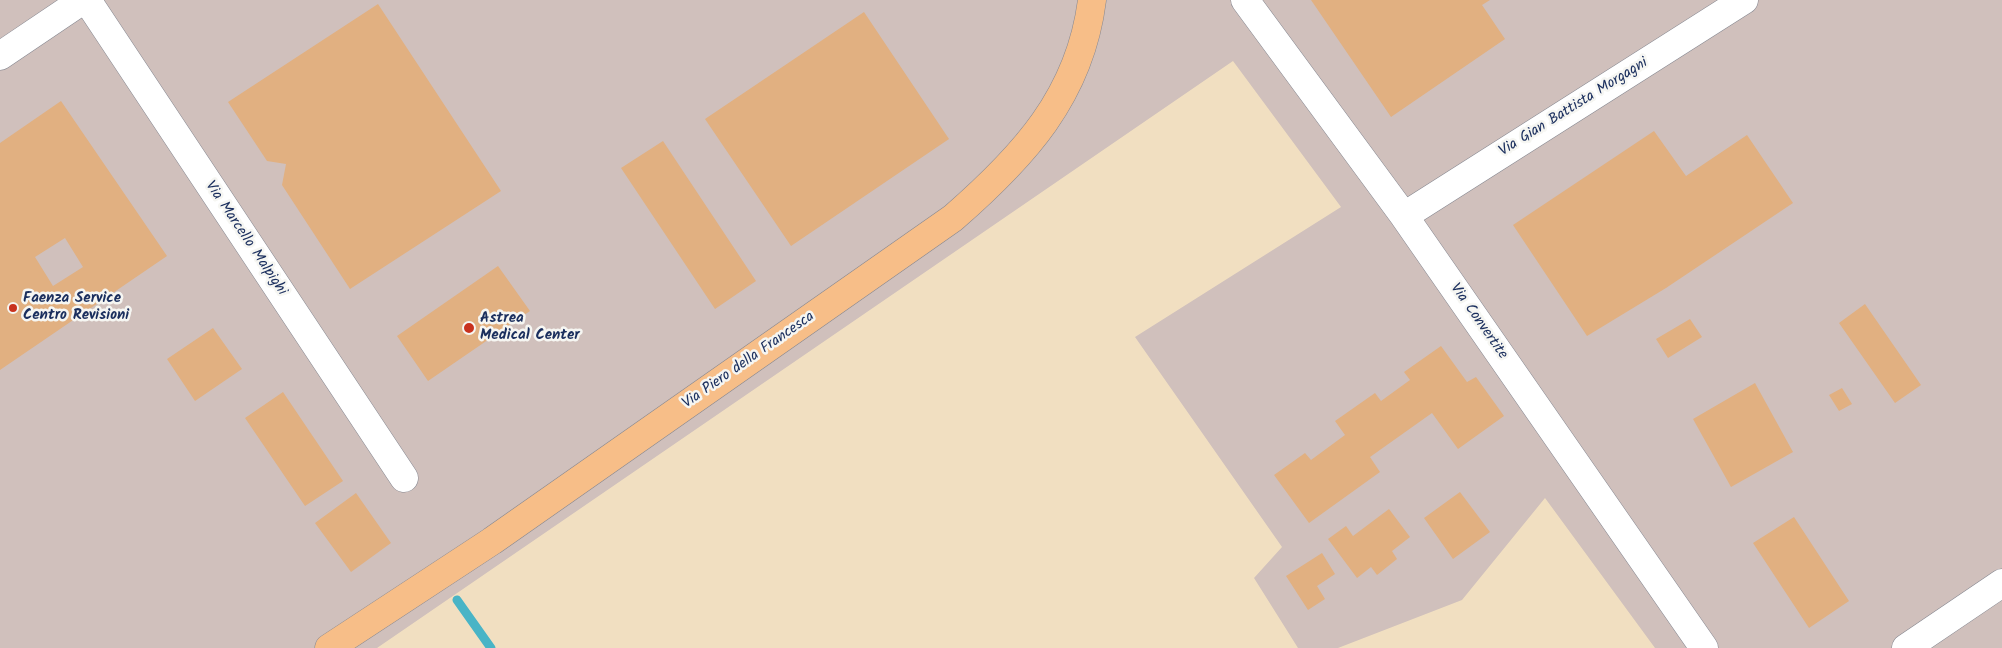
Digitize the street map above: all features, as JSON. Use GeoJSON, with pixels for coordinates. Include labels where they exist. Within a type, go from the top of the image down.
{"type":"FeatureCollection","features":[{"type":"Feature","properties":{"kind":"main road","name":"Via Piero della Francesca"},"geometry":{"type":"LineString","coordinates":[[329,648],[492,541],[953,218],[989,187],[1025,149],[1051,114],[1068,81],[1082,45],[1091,3]]}},
{"type":"Feature","properties":{"kind":"street"},"geometry":{"type":"LineString","coordinates":[[0,56],[83,0]]}},
{"type":"Feature","properties":{"kind":"street","name":"Via Marcello Malpighi"},"geometry":{"type":"LineString","coordinates":[[87,0],[404,478]]}},
{"type":"Feature","properties":{"kind":"street","name":"Via Convertite"},"geometry":{"type":"LineString","coordinates":[[1246,0],[1404,216],[1704,648]]}},
{"type":"Feature","properties":{"kind":"street","name":"Via Gian Battista Morgagni"},"geometry":{"type":"LineString","coordinates":[[1404,216],[1744,0]]}},
{"type":"Feature","properties":{"kind":"street"},"geometry":{"type":"LineString","coordinates":[[1919,644],[2002,583]]}},
{"type":"Feature","properties":{"kind":"shaded area"},"geometry":{"type":"Polygon","coordinates":[[[0,0],[2002,0],[2002,648],[1655,648],[1545,498],[1462,600],[1338,648],[1298,648],[1254,578],[1282,547],[1135,337],[1341,207],[1233,61],[377,648],[0,648],[0,0]]]}},
{"type":"Feature","properties":{"kind":"building"},"geometry":{"type":"Polygon","coordinates":[[[1311,0],[1490,0],[1482,5],[1505,39],[1391,117],[1311,0]]]}},
{"type":"Feature","properties":{"kind":"building"},"geometry":{"type":"Polygon","coordinates":[[[378,4],[501,191],[350,289],[282,185],[286,164],[267,161],[228,102],[378,4]]]}},
{"type":"Feature","properties":{"kind":"building"},"geometry":{"type":"Polygon","coordinates":[[[864,12],[949,139],[791,246],[705,119],[864,12]]]}},
{"type":"Feature","properties":{"kind":"building"},"geometry":{"type":"Polygon","coordinates":[[[61,101],[167,256],[0,370],[0,143],[61,101]],[[65,238],[35,257],[53,286],[83,267],[65,238]]]}},
{"type":"Feature","properties":{"kind":"building"},"geometry":{"type":"Polygon","coordinates":[[[1654,131],[1686,176],[1747,135],[1793,203],[1666,288],[1587,336],[1513,225],[1654,131]]]}},
{"type":"Feature","properties":{"kind":"building"},"geometry":{"type":"Polygon","coordinates":[[[663,141],[756,281],[715,309],[621,168],[663,141]]]}},
{"type":"Feature","properties":{"kind":"building"},"geometry":{"type":"Polygon","coordinates":[[[498,266],[530,311],[428,381],[397,336],[498,266]]]}},
{"type":"Feature","properties":{"kind":"building"},"geometry":{"type":"Polygon","coordinates":[[[1865,304],[1921,385],[1895,403],[1839,323],[1865,304]]]}},
{"type":"Feature","properties":{"kind":"building"},"geometry":{"type":"Polygon","coordinates":[[[1690,319],[1702,337],[1668,358],[1656,339],[1690,319]]]}},
{"type":"Feature","properties":{"kind":"building"},"geometry":{"type":"Polygon","coordinates":[[[213,328],[242,369],[195,401],[167,359],[213,328]]]}},
{"type":"Feature","properties":{"kind":"building"},"geometry":{"type":"Polygon","coordinates":[[[1441,346],[1467,382],[1476,377],[1504,416],[1458,449],[1432,413],[1370,457],[1380,472],[1309,523],[1274,475],[1305,453],[1311,460],[1345,435],[1335,421],[1375,393],[1381,401],[1410,380],[1404,372],[1441,346]]]}},
{"type":"Feature","properties":{"kind":"building"},"geometry":{"type":"Polygon","coordinates":[[[1755,383],[1793,452],[1731,487],[1693,419],[1755,383]]]}},
{"type":"Feature","properties":{"kind":"building"},"geometry":{"type":"Polygon","coordinates":[[[1842,388],[1852,404],[1839,411],[1829,395],[1842,388]]]}},
{"type":"Feature","properties":{"kind":"building"},"geometry":{"type":"Polygon","coordinates":[[[283,392],[343,481],[305,506],[245,418],[283,392]]]}},
{"type":"Feature","properties":{"kind":"building"},"geometry":{"type":"Polygon","coordinates":[[[1460,492],[1490,532],[1453,559],[1424,518],[1460,492]]]}},
{"type":"Feature","properties":{"kind":"building"},"geometry":{"type":"Polygon","coordinates":[[[356,493],[391,543],[351,572],[315,523],[356,493]]]}},
{"type":"Feature","properties":{"kind":"building"},"geometry":{"type":"Polygon","coordinates":[[[1389,509],[1410,537],[1392,551],[1397,559],[1377,575],[1371,567],[1357,578],[1328,539],[1346,526],[1353,536],[1389,509]]]}},
{"type":"Feature","properties":{"kind":"building"},"geometry":{"type":"Polygon","coordinates":[[[1794,517],[1849,601],[1809,628],[1753,543],[1794,517]]]}},
{"type":"Feature","properties":{"kind":"building"},"geometry":{"type":"Polygon","coordinates":[[[1322,553],[1335,574],[1317,586],[1325,599],[1308,610],[1286,576],[1322,553]]]}},
{"type":"Feature","properties":{"kind":"waterway"},"geometry":{"type":"LineString","coordinates":[[457,600],[491,648]]}},
{"type":"Feature","properties":{"kind":"place","name":"Faenza Service Centro Revisioni"},"geometry":{"type":"Point","coordinates":[13,308]}},
{"type":"Feature","properties":{"kind":"place","name":"Astrea Medical Center"},"geometry":{"type":"Point","coordinates":[469,328]}}]}
